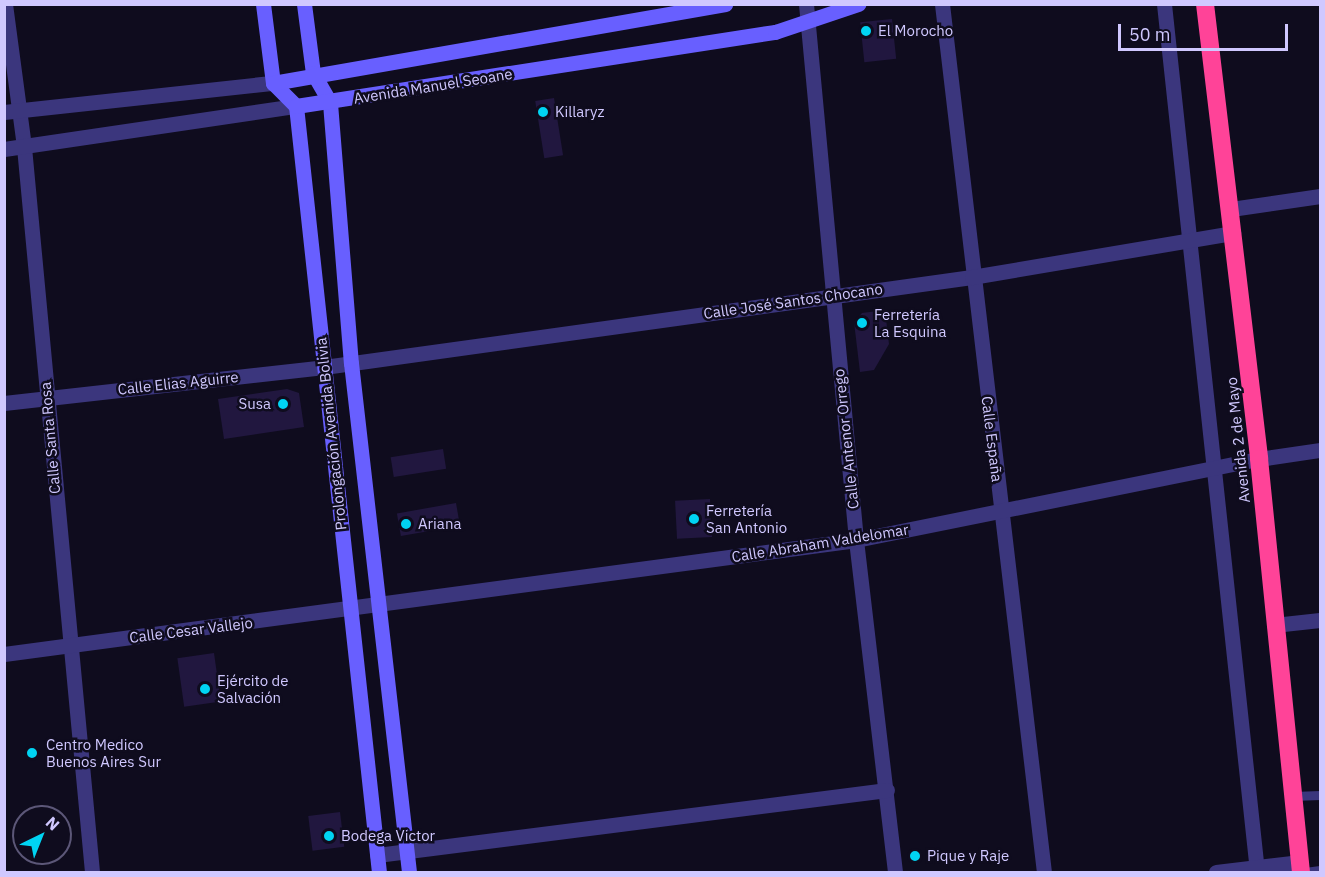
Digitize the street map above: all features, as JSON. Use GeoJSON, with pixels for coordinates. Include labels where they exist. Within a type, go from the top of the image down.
{"type":"FeatureCollection","features":[{"type":"Feature","properties":{"kind":"highway","name":"Avenida 2 de Mayo"},"geometry":{"type":"LineString","coordinates":[[1205,4],[1231,208],[1302,869]]}},
{"type":"Feature","properties":{"kind":"street","name":"Calle Santa Rosa"},"geometry":{"type":"LineString","coordinates":[[5,4],[11,111],[24,147],[68,646],[92,873]]}},
{"type":"Feature","properties":{"kind":"street"},"geometry":{"type":"LineString","coordinates":[[263,4],[273,83],[296,106]]}},
{"type":"Feature","properties":{"kind":"street","name":"Prolongación Avenida Bolivia"},"geometry":{"type":"LineString","coordinates":[[304,4],[313,73],[330,103],[351,363],[409,873]]}},
{"type":"Feature","properties":{"kind":"street"},"geometry":{"type":"LineString","coordinates":[[11,111],[273,83],[313,73],[725,4]]}},
{"type":"Feature","properties":{"kind":"street","name":"Avenida Manuel Seoane"},"geometry":{"type":"LineString","coordinates":[[4,149],[330,103],[775,32],[807,12],[858,4]]}},
{"type":"Feature","properties":{"kind":"street","name":"Calle España"},"geometry":{"type":"LineString","coordinates":[[942,4],[972,277],[1044,873]]}},
{"type":"Feature","properties":{"kind":"street"},"geometry":{"type":"LineString","coordinates":[[1164,4],[1256,870]]}},
{"type":"Feature","properties":{"kind":"street","name":"Calle Antenor Orrego"},"geometry":{"type":"LineString","coordinates":[[807,12],[856,540],[896,873]]}},
{"type":"Feature","properties":{"kind":"street","name":"Prolongación Avenida Bolivia"},"geometry":{"type":"LineString","coordinates":[[296,106],[378,873]]}},
{"type":"Feature","properties":{"kind":"street"},"geometry":{"type":"LineString","coordinates":[[1231,208],[1320,196]]}},
{"type":"Feature","properties":{"kind":"street","name":"Calle José Santos Chocano"},"geometry":{"type":"LineString","coordinates":[[351,363],[972,277],[1233,234]]}},
{"type":"Feature","properties":{"kind":"street","name":"Calle Elias Aguirre"},"geometry":{"type":"LineString","coordinates":[[4,403],[351,363]]}},
{"type":"Feature","properties":{"kind":"street","name":"Calle Abraham Valdelomar"},"geometry":{"type":"LineString","coordinates":[[377,605],[856,540],[1212,468],[1320,450]]}},
{"type":"Feature","properties":{"kind":"street","name":"Calle Cesar Vallejo"},"geometry":{"type":"LineString","coordinates":[[4,654],[377,605]]}},
{"type":"Feature","properties":{"kind":"street"},"geometry":{"type":"LineString","coordinates":[[1274,625],[1320,620]]}},
{"type":"Feature","properties":{"kind":"street"},"geometry":{"type":"LineString","coordinates":[[376,855],[887,790]]}},
{"type":"Feature","properties":{"kind":"street"},"geometry":{"type":"LineString","coordinates":[[1216,873],[1302,869]]}},
{"type":"Feature","properties":{"kind":"lane"},"geometry":{"type":"LineString","coordinates":[[1293,796],[1320,795]]}},
{"type":"Feature","properties":{"kind":"lane"},"geometry":{"type":"LineString","coordinates":[[1302,869],[1320,870]]}},
{"type":"Feature","properties":{"kind":"building"},"geometry":{"type":"Polygon","coordinates":[[[892,19],[896,59],[864,62],[860,22],[892,19]]]}},
{"type":"Feature","properties":{"kind":"building"},"geometry":{"type":"Polygon","coordinates":[[[554,98],[563,155],[544,158],[535,101],[554,98]]]}},
{"type":"Feature","properties":{"kind":"building"},"geometry":{"type":"Polygon","coordinates":[[[885,310],[889,344],[874,370],[860,372],[854,322],[862,313],[885,310]]]}},
{"type":"Feature","properties":{"kind":"building"},"geometry":{"type":"Polygon","coordinates":[[[287,389],[299,393],[304,427],[224,439],[218,399],[287,389]]]}},
{"type":"Feature","properties":{"kind":"building"},"geometry":{"type":"Polygon","coordinates":[[[443,449],[446,469],[394,477],[391,457],[443,449]]]}},
{"type":"Feature","properties":{"kind":"building","name":"Ferretería San Antonio"},"geometry":{"type":"Polygon","coordinates":[[[710,499],[712,537],[677,539],[675,501],[710,499]]]}},
{"type":"Feature","properties":{"kind":"building"},"geometry":{"type":"Polygon","coordinates":[[[456,503],[460,526],[401,536],[397,513],[456,503]]]}},
{"type":"Feature","properties":{"kind":"building"},"geometry":{"type":"Polygon","coordinates":[[[214,653],[221,702],[184,707],[177,658],[214,653]]]}},
{"type":"Feature","properties":{"kind":"building"},"geometry":{"type":"Polygon","coordinates":[[[340,812],[344,847],[313,851],[308,816],[340,812]]]}},
{"type":"Feature","properties":{"kind":"place","name":"El Morocho"},"geometry":{"type":"Point","coordinates":[866,31]}},
{"type":"Feature","properties":{"kind":"place","name":"Killaryz"},"geometry":{"type":"Point","coordinates":[543,112]}},
{"type":"Feature","properties":{"kind":"place","name":"Ferretería La Esquina"},"geometry":{"type":"Point","coordinates":[862,323]}},
{"type":"Feature","properties":{"kind":"place","name":"Susa"},"geometry":{"type":"Point","coordinates":[283,404]}},
{"type":"Feature","properties":{"kind":"place","name":"Ferretería San Antonio"},"geometry":{"type":"Point","coordinates":[694,519]}},
{"type":"Feature","properties":{"kind":"place","name":"Ariana"},"geometry":{"type":"Point","coordinates":[406,524]}},
{"type":"Feature","properties":{"kind":"place","name":"Ejército de Salvación"},"geometry":{"type":"Point","coordinates":[205,689]}},
{"type":"Feature","properties":{"kind":"place","name":"Centro Medico Buenos Aires Sur"},"geometry":{"type":"Point","coordinates":[32,753]}},
{"type":"Feature","properties":{"kind":"place","name":"Bodega Victor"},"geometry":{"type":"Point","coordinates":[329,836]}},
{"type":"Feature","properties":{"kind":"place","name":"Pique y Raje"},"geometry":{"type":"Point","coordinates":[915,856]}}]}
